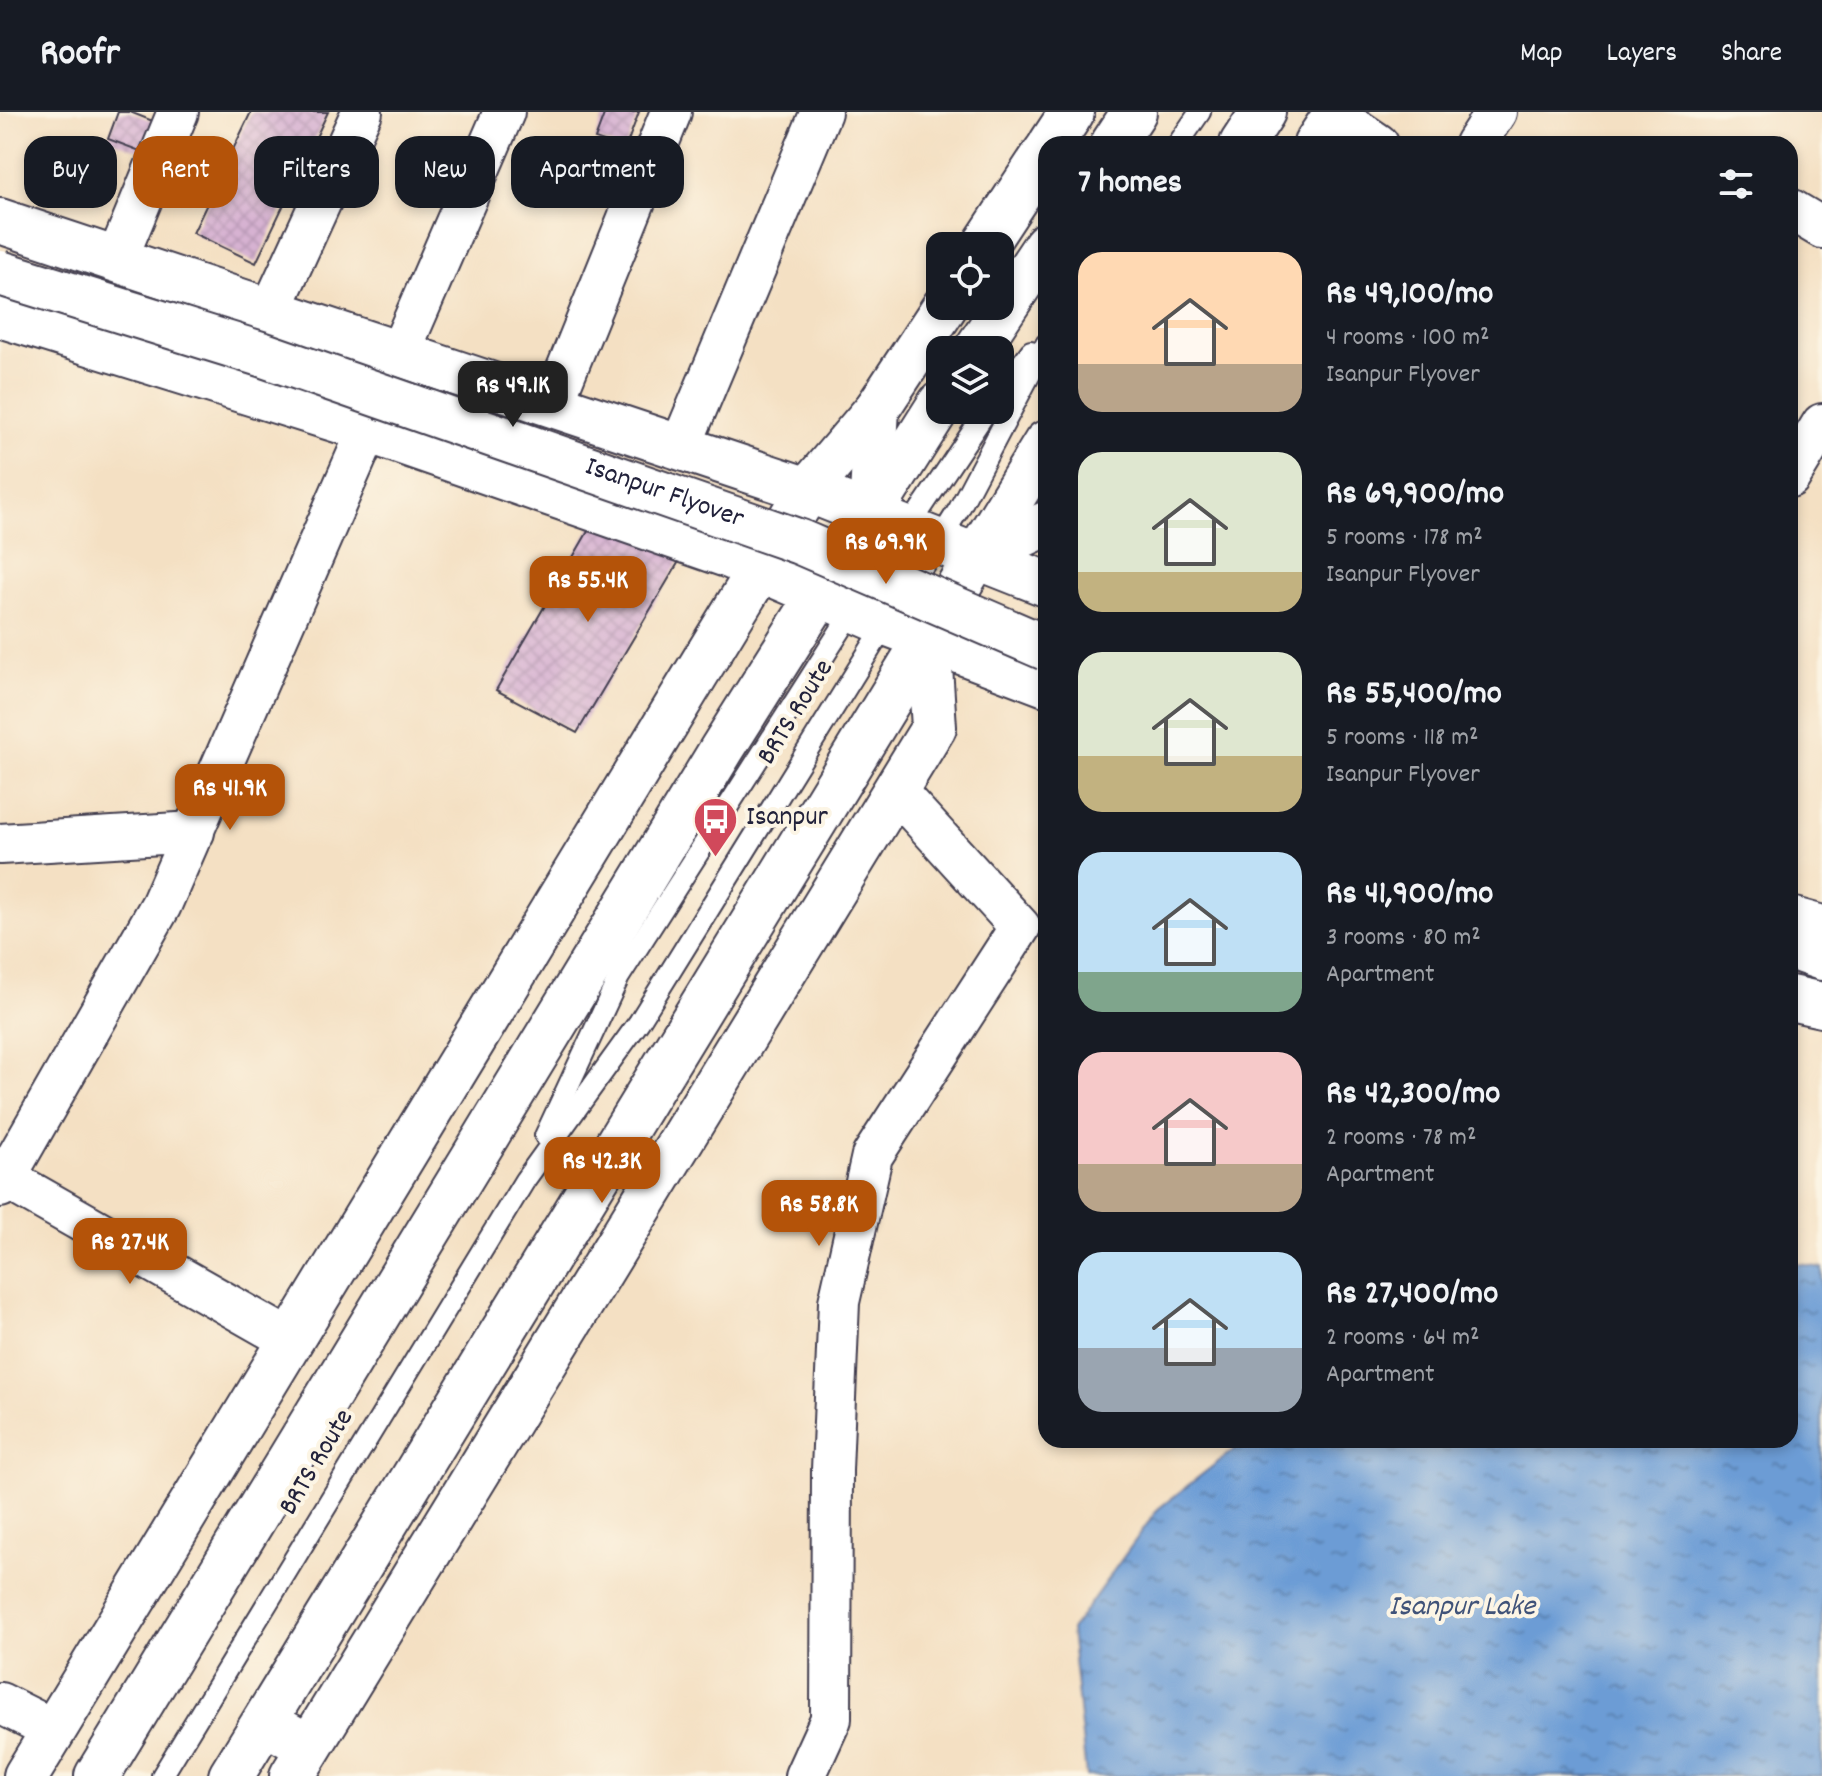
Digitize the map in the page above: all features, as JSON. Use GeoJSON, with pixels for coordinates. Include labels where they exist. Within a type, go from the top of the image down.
{"type":"FeatureCollection","features":[{"type":"Feature","properties":{"kind":"main road"},"geometry":{"type":"LineString","coordinates":[[1056,136],[1072,112]]}},
{"type":"Feature","properties":{"kind":"main road"},"geometry":{"type":"LineString","coordinates":[[1118,136],[1134,112]]}},
{"type":"Feature","properties":{"kind":"main road"},"geometry":{"type":"LineString","coordinates":[[1247,136],[1263,112]]}},
{"type":"Feature","properties":{"kind":"main road"},"geometry":{"type":"LineString","coordinates":[[993,232],[1038,164]]}},
{"type":"Feature","properties":{"kind":"main road"},"geometry":{"type":"LineString","coordinates":[[0,221],[808,490],[924,534],[1038,572]]}},
{"type":"Feature","properties":{"kind":"main road","name":"Isanpur Flyover"},"geometry":{"type":"LineString","coordinates":[[0,251],[271,336],[807,522],[1038,623]]}},
{"type":"Feature","properties":{"kind":"main road"},"geometry":{"type":"LineString","coordinates":[[985,336],[1038,257]]}},
{"type":"Feature","properties":{"kind":"main road","name":"Isanpur Flyover"},"geometry":{"type":"LineString","coordinates":[[0,273],[264,355],[800,542],[1038,645]]}},
{"type":"Feature","properties":{"kind":"main road"},"geometry":{"type":"LineString","coordinates":[[0,315],[368,430],[762,569],[1038,681]]}},
{"type":"Feature","properties":{"kind":"main road"},"geometry":{"type":"LineString","coordinates":[[26,1776],[808,490],[877,409],[936,320]]}},
{"type":"Feature","properties":{"kind":"main road"},"geometry":{"type":"LineString","coordinates":[[877,409],[924,534]]}},
{"type":"Feature","properties":{"kind":"main road"},"geometry":{"type":"LineString","coordinates":[[934,727],[924,534],[938,424]]}},
{"type":"Feature","properties":{"kind":"main road"},"geometry":{"type":"LineString","coordinates":[[97,1776],[722,749],[924,534],[1038,449]]}},
{"type":"Feature","properties":{"kind":"main road"},"geometry":{"type":"LineString","coordinates":[[924,534],[1038,525]]}},
{"type":"Feature","properties":{"kind":"main road"},"geometry":{"type":"LineString","coordinates":[[265,1722],[301,1762],[934,727],[1038,577]]}},
{"type":"Feature","properties":{"kind":"main road"},"geometry":{"type":"LineString","coordinates":[[231,1776],[928,637]]}},
{"type":"Feature","properties":{"kind":"main road"},"geometry":{"type":"LineString","coordinates":[[1798,921],[1822,928]]}},
{"type":"Feature","properties":{"kind":"main road"},"geometry":{"type":"LineString","coordinates":[[1798,950],[1822,958]]}},
{"type":"Feature","properties":{"kind":"main road"},"geometry":{"type":"LineString","coordinates":[[1798,972],[1822,981]]}},
{"type":"Feature","properties":{"kind":"main road"},"geometry":{"type":"LineString","coordinates":[[1798,1000],[1822,1005]]}},
{"type":"Feature","properties":{"kind":"street"},"geometry":{"type":"LineString","coordinates":[[117,259],[178,112]]}},
{"type":"Feature","properties":{"kind":"street"},"geometry":{"type":"LineString","coordinates":[[271,310],[362,112]]}},
{"type":"Feature","properties":{"kind":"street"},"geometry":{"type":"LineString","coordinates":[[399,354],[504,112]]}},
{"type":"Feature","properties":{"kind":"street"},"geometry":{"type":"LineString","coordinates":[[552,406],[671,112]]}},
{"type":"Feature","properties":{"kind":"street"},"geometry":{"type":"LineString","coordinates":[[680,448],[821,112]]}},
{"type":"Feature","properties":{"kind":"street"},"geometry":{"type":"LineString","coordinates":[[1480,136],[1496,112]]}},
{"type":"Feature","properties":{"kind":"street"},"geometry":{"type":"LineString","coordinates":[[1329,124],[1358,136]]}},
{"type":"Feature","properties":{"kind":"street"},"geometry":{"type":"LineString","coordinates":[[1798,214],[1822,228]]}},
{"type":"Feature","properties":{"kind":"street"},"geometry":{"type":"LineString","coordinates":[[1798,455],[1809,425]]}},
{"type":"Feature","properties":{"kind":"street"},"geometry":{"type":"LineString","coordinates":[[292,1341],[2,1180],[161,905],[368,430]]}},
{"type":"Feature","properties":{"kind":"street"},"geometry":{"type":"LineString","coordinates":[[805,1776],[831,1719],[832,1470],[839,1302],[872,1156],[1020,927],[895,790]]}},
{"type":"Feature","properties":{"kind":"street"},"geometry":{"type":"LineString","coordinates":[[0,844],[194,832]]}},
{"type":"Feature","properties":{"kind":"street"},"geometry":{"type":"LineString","coordinates":[[0,1703],[54,1730]]}},
{"type":"Feature","properties":{"kind":"lane"},"geometry":{"type":"LineString","coordinates":[[1184,136],[1200,112]]}},
{"type":"Feature","properties":{"kind":"lane"},"geometry":{"type":"LineString","coordinates":[[1014,374],[1038,342]]}},
{"type":"Feature","properties":{"kind":"lane","name":"BRTS Route"},"geometry":{"type":"LineString","coordinates":[[525,1180],[619,977],[854,608],[924,534],[959,509],[1038,359]]}},
{"type":"Feature","properties":{"kind":"lane","name":"BRTS Route"},"geometry":{"type":"LineString","coordinates":[[924,534],[980,424]]}},
{"type":"Feature","properties":{"kind":"lane","name":"BRTS Route"},"geometry":{"type":"LineString","coordinates":[[162,1776],[525,1180],[639,1022],[854,608]]}},
{"type":"Feature","properties":{"kind":"water","name":"Isanpur Lake"},"geometry":{"type":"Polygon","coordinates":[[[1798,1264],[1822,1268],[1822,1776],[1086,1776],[1071,1630],[1158,1509],[1236,1448],[1798,1448],[1798,1264]]]}},
{"type":"Feature","properties":{"kind":"building"},"geometry":{"type":"Polygon","coordinates":[[[118,112],[130,112],[168,127],[164,136],[133,136],[133,148],[117,142],[117,136],[109,136],[118,112]]]}},
{"type":"Feature","properties":{"kind":"building"},"geometry":{"type":"Polygon","coordinates":[[[251,112],[328,112],[317,136],[254,136],[254,208],[282,208],[256,263],[193,233],[205,208],[238,208],[238,139],[251,112]]]}},
{"type":"Feature","properties":{"kind":"building"},"geometry":{"type":"Polygon","coordinates":[[[605,112],[639,112],[630,136],[596,136],[605,112]]]}},
{"type":"Feature","properties":{"kind":"building"},"geometry":{"type":"Polygon","coordinates":[[[594,521],[684,553],[577,733],[496,690],[594,521]]]}},
{"type":"Feature","properties":{"kind":"place","name":"Isanpur"},"geometry":{"type":"Point","coordinates":[715,858]}}]}
